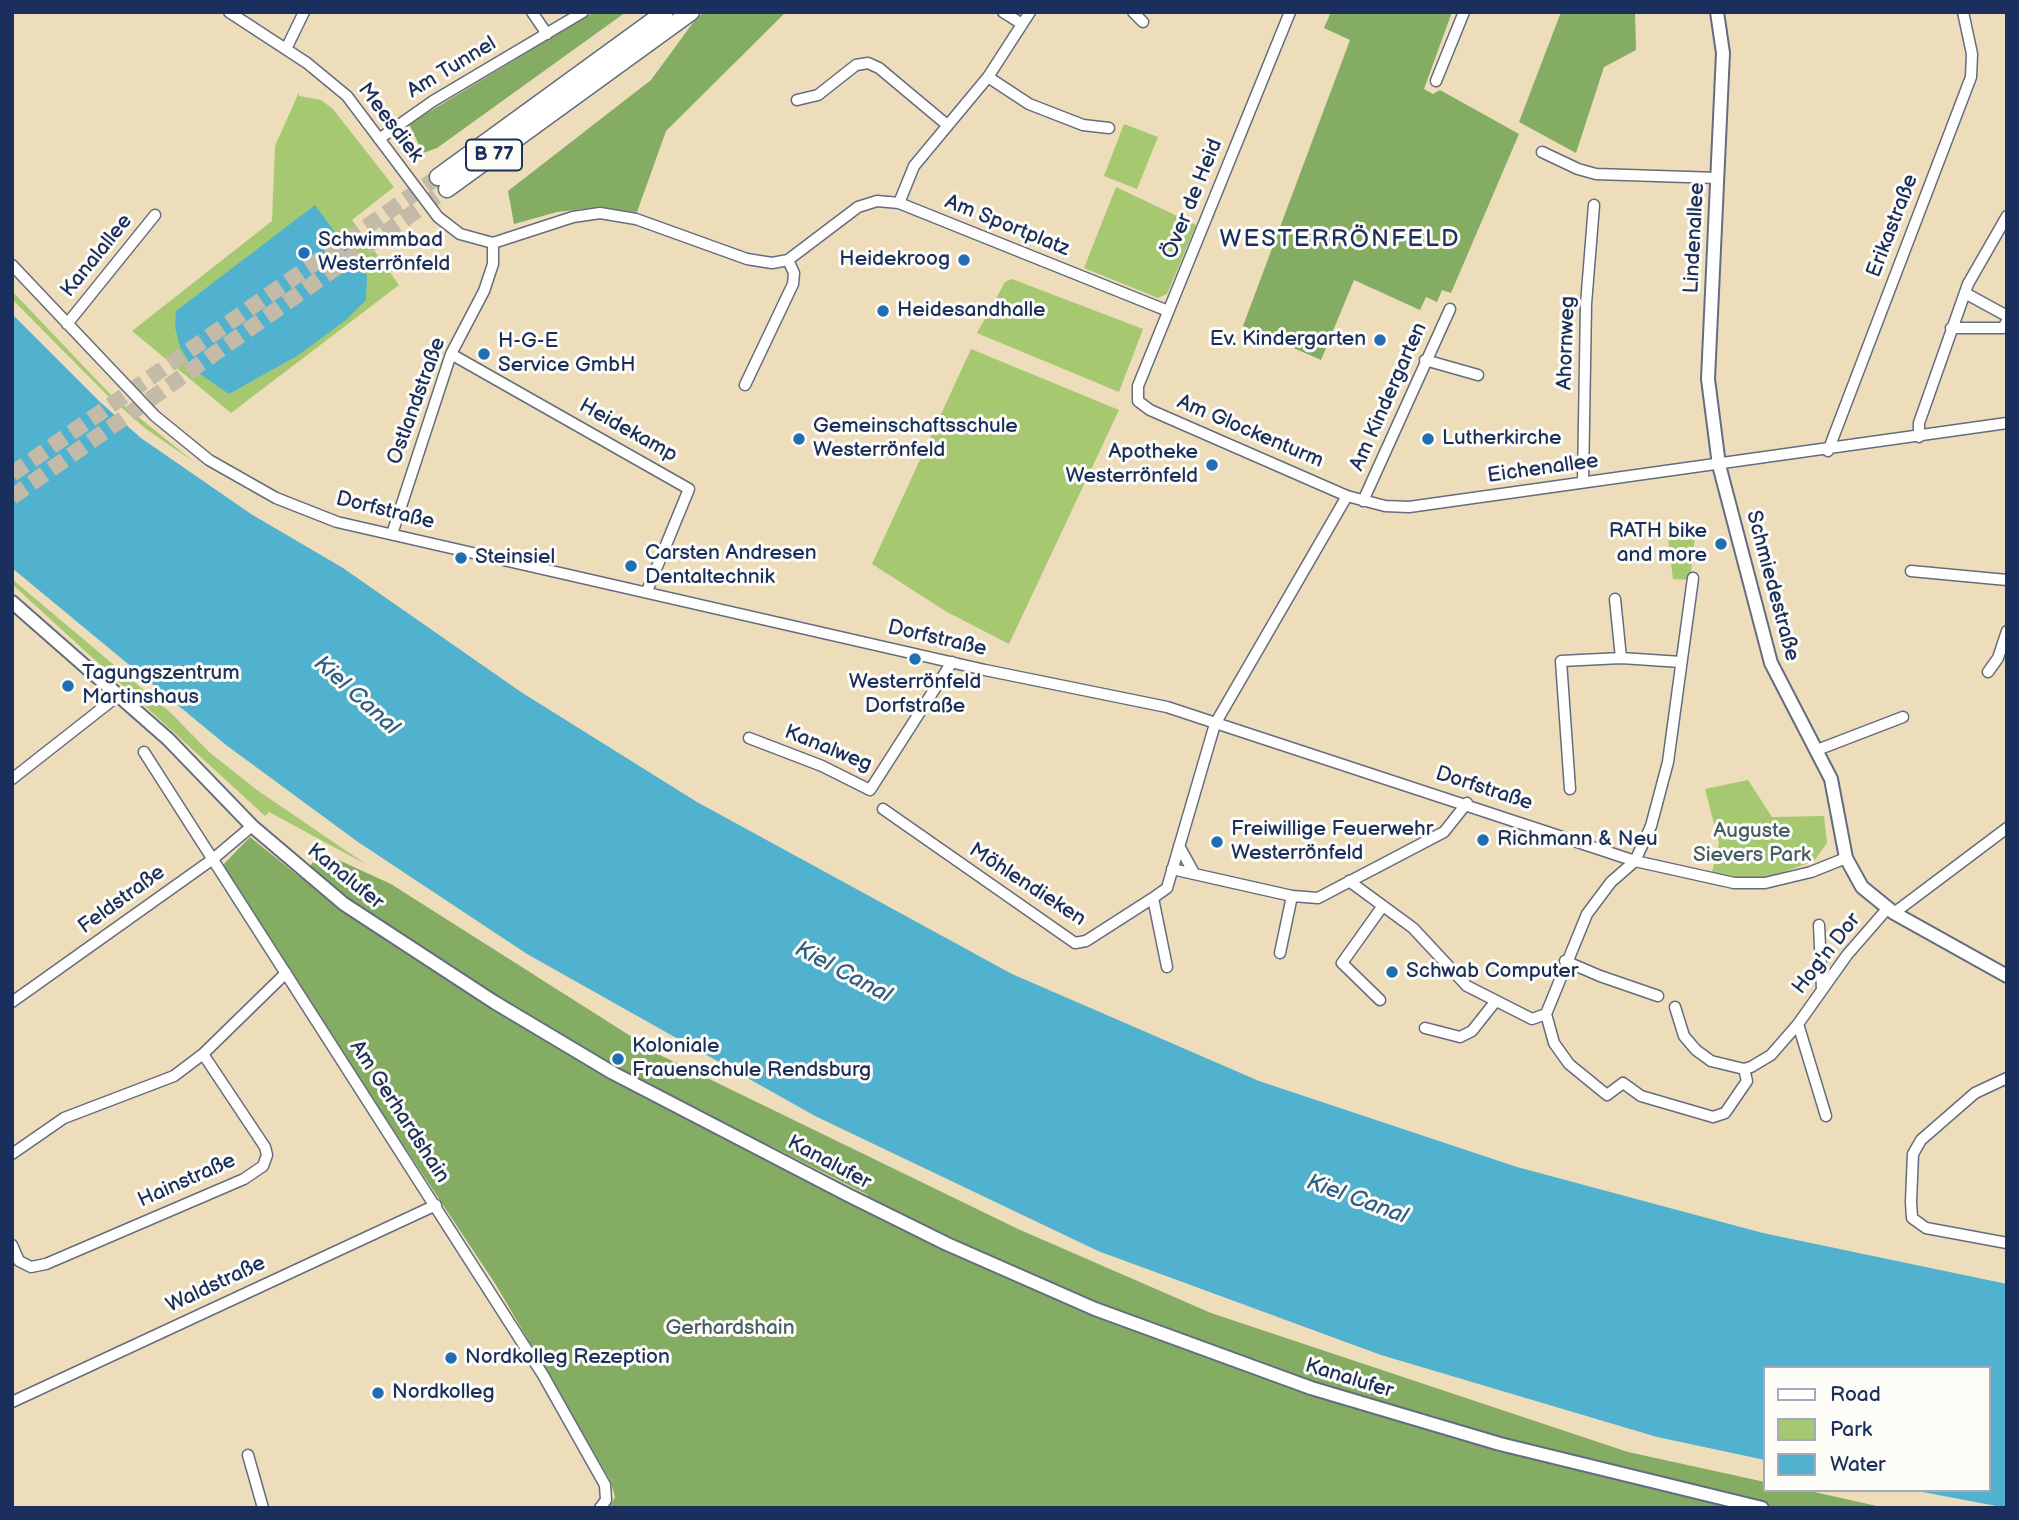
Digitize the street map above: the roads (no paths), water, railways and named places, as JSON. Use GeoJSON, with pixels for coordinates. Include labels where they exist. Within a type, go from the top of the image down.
{"type":"FeatureCollection","features":[{"type":"Feature","properties":{"kind":"highway","name":"B 77"},"geometry":{"type":"LineString","coordinates":[[665,12],[442,183],[691,12]]}},
{"type":"Feature","properties":{"kind":"street","name":"Meesdiek"},"geometry":{"type":"LineString","coordinates":[[229,12],[286,49],[347,96],[438,217],[460,234],[493,243]]}},
{"type":"Feature","properties":{"kind":"street"},"geometry":{"type":"LineString","coordinates":[[286,49],[304,12]]}},
{"type":"Feature","properties":{"kind":"street"},"geometry":{"type":"LineString","coordinates":[[532,12],[547,34]]}},
{"type":"Feature","properties":{"kind":"street","name":"Am Tunnel"},"geometry":{"type":"LineString","coordinates":[[379,139],[433,101],[583,12]]}},
{"type":"Feature","properties":{"kind":"street"},"geometry":{"type":"LineString","coordinates":[[1003,12],[1023,24]]}},
{"type":"Feature","properties":{"kind":"street"},"geometry":{"type":"LineString","coordinates":[[899,203],[914,166],[988,76],[1030,12]]}},
{"type":"Feature","properties":{"kind":"street"},"geometry":{"type":"LineString","coordinates":[[1133,12],[1143,22]]}},
{"type":"Feature","properties":{"kind":"street"},"geometry":{"type":"LineString","coordinates":[[1436,81],[1464,12]]}},
{"type":"Feature","properties":{"kind":"street","name":"Lindenallee"},"geometry":{"type":"LineString","coordinates":[[1717,12],[1723,53],[1709,379],[1719,465]]}},
{"type":"Feature","properties":{"kind":"street","name":"Erikastraße"},"geometry":{"type":"LineString","coordinates":[[1828,451],[1971,77],[1972,54],[1963,12]]}},
{"type":"Feature","properties":{"kind":"street","name":"Över de Heid"},"geometry":{"type":"LineString","coordinates":[[1138,401],[1138,386],[1288,13]]}},
{"type":"Feature","properties":{"kind":"street"},"geometry":{"type":"LineString","coordinates":[[797,100],[818,95],[856,65],[868,63],[879,68],[946,124]]}},
{"type":"Feature","properties":{"kind":"street"},"geometry":{"type":"LineString","coordinates":[[988,76],[1029,104],[1083,125],[1109,128]]}},
{"type":"Feature","properties":{"kind":"street"},"geometry":{"type":"LineString","coordinates":[[1542,152],[1578,169],[1596,174],[1718,178]]}},
{"type":"Feature","properties":{"kind":"street","name":"Am Sportplatz"},"geometry":{"type":"LineString","coordinates":[[788,260],[858,207],[877,201],[899,203],[1168,311]]}},
{"type":"Feature","properties":{"kind":"street","name":"Ahornweg"},"geometry":{"type":"LineString","coordinates":[[1583,482],[1586,304],[1594,205]]}},
{"type":"Feature","properties":{"kind":"street"},"geometry":{"type":"LineString","coordinates":[[493,243],[573,217],[600,213],[636,219],[747,259],[772,263],[788,260],[794,273],[793,284],[745,385]]}},
{"type":"Feature","properties":{"kind":"street","name":"Kanalallee"},"geometry":{"type":"LineString","coordinates":[[12,265],[67,324],[155,215]]}},
{"type":"Feature","properties":{"kind":"street"},"geometry":{"type":"LineString","coordinates":[[1919,437],[1919,423],[1951,328],[1965,293],[2007,216]]}},
{"type":"Feature","properties":{"kind":"street","name":"Ostlandstraße"},"geometry":{"type":"LineString","coordinates":[[392,534],[452,354],[484,291],[493,264],[493,243]]}},
{"type":"Feature","properties":{"kind":"street"},"geometry":{"type":"LineString","coordinates":[[1965,293],[2007,316]]}},
{"type":"Feature","properties":{"kind":"street","name":"Am Kindergarten"},"geometry":{"type":"LineString","coordinates":[[1363,501],[1450,309]]}},
{"type":"Feature","properties":{"kind":"street"},"geometry":{"type":"LineString","coordinates":[[1951,328],[2003,328],[2007,321]]}},
{"type":"Feature","properties":{"kind":"street","name":"Dorfstraße"},"geometry":{"type":"LineString","coordinates":[[67,324],[155,416],[209,460],[276,498],[337,522],[952,662],[1167,708],[1467,803],[1635,860],[1744,885],[1811,872],[1846,858]]}},
{"type":"Feature","properties":{"kind":"street","name":"Heidekamp"},"geometry":{"type":"LineString","coordinates":[[452,354],[689,489],[647,591]]}},
{"type":"Feature","properties":{"kind":"street"},"geometry":{"type":"LineString","coordinates":[[1425,360],[1478,375]]}},
{"type":"Feature","properties":{"kind":"street","name":"Am Glockenturm"},"geometry":{"type":"LineString","coordinates":[[1138,401],[1150,410],[1347,496]]}},
{"type":"Feature","properties":{"kind":"street","name":"Eichenallee"},"geometry":{"type":"LineString","coordinates":[[1347,496],[1363,501],[1409,507],[1828,451],[2007,423]]}},
{"type":"Feature","properties":{"kind":"street","name":"Schmiedestraße"},"geometry":{"type":"LineString","coordinates":[[1719,465],[1771,663],[1780,685],[1831,779],[1846,858],[1862,887],[1890,911]]}},
{"type":"Feature","properties":{"kind":"street"},"geometry":{"type":"LineString","coordinates":[[1215,724],[1347,496]]}},
{"type":"Feature","properties":{"kind":"street"},"geometry":{"type":"LineString","coordinates":[[1912,571],[2007,580]]}},
{"type":"Feature","properties":{"kind":"street"},"geometry":{"type":"LineString","coordinates":[[1675,1007],[1684,1036],[1696,1050],[1711,1061],[1744,1069],[1747,1081],[1725,1113],[1713,1117],[1641,1096],[1623,1083],[1607,1095],[1569,1064],[1555,1043],[1546,1014],[1565,961],[1587,914],[1611,882],[1635,860],[1651,826],[1668,762],[1693,578]]}},
{"type":"Feature","properties":{"kind":"street"},"geometry":{"type":"LineString","coordinates":[[1615,599],[1621,658]]}},
{"type":"Feature","properties":{"kind":"street","name":"Kanalufer"},"geometry":{"type":"LineString","coordinates":[[12,602],[168,739],[252,826],[344,904],[518,1016],[613,1073],[960,1250],[1095,1309],[1311,1388],[1500,1444],[1762,1508]]}},
{"type":"Feature","properties":{"kind":"street"},"geometry":{"type":"LineString","coordinates":[[1988,672],[1998,658],[2007,631]]}},
{"type":"Feature","properties":{"kind":"street"},"geometry":{"type":"LineString","coordinates":[[1570,789],[1561,661],[1621,658],[1681,662]]}},
{"type":"Feature","properties":{"kind":"street","name":"Kanalweg"},"geometry":{"type":"LineString","coordinates":[[749,738],[822,766],[870,790],[952,662]]}},
{"type":"Feature","properties":{"kind":"street"},"geometry":{"type":"LineString","coordinates":[[12,779],[119,695]]}},
{"type":"Feature","properties":{"kind":"street"},"geometry":{"type":"LineString","coordinates":[[1817,750],[1903,717]]}},
{"type":"Feature","properties":{"kind":"street","name":"Möhlendieken"},"geometry":{"type":"LineString","coordinates":[[883,809],[1075,943],[1086,941],[1167,888],[1215,724]]}},
{"type":"Feature","properties":{"kind":"street","name":"Am Gerhardshain"},"geometry":{"type":"LineString","coordinates":[[144,752],[436,1205],[568,1417],[605,1485],[603,1504]]}},
{"type":"Feature","properties":{"kind":"street"},"geometry":{"type":"LineString","coordinates":[[1172,869],[1292,895],[1318,898],[1444,832],[1467,803]]}},
{"type":"Feature","properties":{"kind":"street","name":"Feldstraße"},"geometry":{"type":"LineString","coordinates":[[12,1002],[213,859],[252,826]]}},
{"type":"Feature","properties":{"kind":"street","name":"Hog'n Dor"},"geometry":{"type":"LineString","coordinates":[[1744,1069],[1770,1055],[1798,1024],[1822,989],[1890,911],[2007,828]]}},
{"type":"Feature","properties":{"kind":"street"},"geometry":{"type":"LineString","coordinates":[[1179,846],[1194,873]]}},
{"type":"Feature","properties":{"kind":"street"},"geometry":{"type":"LineString","coordinates":[[1349,881],[1413,928],[1467,986],[1532,1018],[1546,1014]]}},
{"type":"Feature","properties":{"kind":"street"},"geometry":{"type":"LineString","coordinates":[[1280,953],[1292,895]]}},
{"type":"Feature","properties":{"kind":"street"},"geometry":{"type":"LineString","coordinates":[[1153,898],[1167,967]]}},
{"type":"Feature","properties":{"kind":"street"},"geometry":{"type":"LineString","coordinates":[[1380,1000],[1342,963],[1382,906]]}},
{"type":"Feature","properties":{"kind":"street"},"geometry":{"type":"LineString","coordinates":[[1890,911],[2007,976]]}},
{"type":"Feature","properties":{"kind":"street"},"geometry":{"type":"LineString","coordinates":[[1819,925],[1822,989]]}},
{"type":"Feature","properties":{"kind":"street"},"geometry":{"type":"LineString","coordinates":[[1565,961],[1658,996]]}},
{"type":"Feature","properties":{"kind":"street"},"geometry":{"type":"LineString","coordinates":[[12,1154],[64,1118],[174,1076],[204,1054],[286,973]]}},
{"type":"Feature","properties":{"kind":"street"},"geometry":{"type":"LineString","coordinates":[[1425,1028],[1460,1037],[1472,1031],[1495,1002]]}},
{"type":"Feature","properties":{"kind":"street","name":"Hog'n Dor"},"geometry":{"type":"LineString","coordinates":[[1798,1024],[1826,1116]]}},
{"type":"Feature","properties":{"kind":"street","name":"Hainstraße"},"geometry":{"type":"LineString","coordinates":[[12,1245],[19,1261],[31,1267],[46,1264],[244,1179],[263,1166],[267,1155],[265,1147],[204,1054]]}},
{"type":"Feature","properties":{"kind":"street"},"geometry":{"type":"LineString","coordinates":[[2007,1078],[1975,1093],[1921,1140],[1913,1153],[1911,1202],[1912,1218],[1926,1228],[2007,1243]]}},
{"type":"Feature","properties":{"kind":"street","name":"Waldstraße"},"geometry":{"type":"LineString","coordinates":[[12,1402],[436,1205]]}},
{"type":"Feature","properties":{"kind":"street"},"geometry":{"type":"LineString","coordinates":[[248,1455],[263,1508]]}},
{"type":"Feature","properties":{"kind":"water"},"geometry":{"type":"Polygon","coordinates":[[[315,205],[367,276],[366,300],[346,320],[297,356],[229,394],[193,369],[180,347],[175,327],[176,311],[315,205]]]}},
{"type":"Feature","properties":{"kind":"water","name":"Kiel Canal"},"geometry":{"type":"Polygon","coordinates":[[[12,314],[100,402],[141,438],[251,514],[343,568],[521,692],[697,802],[1012,974],[1259,1081],[1517,1167],[1763,1233],[2007,1284],[2007,1508],[1923,1492],[1991,1492],[1991,1366],[1764,1366],[1764,1460],[1657,1437],[1381,1355],[1098,1251],[815,1116],[527,954],[358,842],[226,745],[12,568],[12,314]]]}},
{"type":"Feature","properties":{"kind":"tunnel"},"geometry":{"type":"LineString","coordinates":[[12,474],[438,177]]}},
{"type":"Feature","properties":{"kind":"tunnel"},"geometry":{"type":"LineString","coordinates":[[12,497],[447,189]]}},
{"type":"Feature","properties":{"kind":"place","name":"Schwimmbad Westerrönfeld"},"geometry":{"type":"Point","coordinates":[304,253]}},
{"type":"Feature","properties":{"kind":"place","name":"Heidekroog"},"geometry":{"type":"Point","coordinates":[964,260]}},
{"type":"Feature","properties":{"kind":"place","name":"Heidesandhalle"},"geometry":{"type":"Point","coordinates":[883,311]}},
{"type":"Feature","properties":{"kind":"place","name":"Ev. Kindergarten"},"geometry":{"type":"Point","coordinates":[1380,340]}},
{"type":"Feature","properties":{"kind":"place","name":"H-G-E Service GmbH"},"geometry":{"type":"Point","coordinates":[484,354]}},
{"type":"Feature","properties":{"kind":"place","name":"Gemeinschaftsschule Westerrönfeld"},"geometry":{"type":"Point","coordinates":[799,439]}},
{"type":"Feature","properties":{"kind":"place","name":"Lutherkirche"},"geometry":{"type":"Point","coordinates":[1428,439]}},
{"type":"Feature","properties":{"kind":"place","name":"Apotheke Westerrönfeld"},"geometry":{"type":"Point","coordinates":[1212,465]}},
{"type":"Feature","properties":{"kind":"place","name":"RATH bike and more"},"geometry":{"type":"Point","coordinates":[1721,544]}},
{"type":"Feature","properties":{"kind":"place","name":"Steinsiel"},"geometry":{"type":"Point","coordinates":[461,558]}},
{"type":"Feature","properties":{"kind":"place","name":"Carsten Andresen Dentaltechnik"},"geometry":{"type":"Point","coordinates":[631,566]}},
{"type":"Feature","properties":{"kind":"place","name":"Westerrönfeld Dorfstraße"},"geometry":{"type":"Point","coordinates":[915,659]}},
{"type":"Feature","properties":{"kind":"place","name":"Tagungszentrum Martinshaus"},"geometry":{"type":"Point","coordinates":[68,686]}},
{"type":"Feature","properties":{"kind":"place","name":"Richmann & Neu"},"geometry":{"type":"Point","coordinates":[1483,840]}},
{"type":"Feature","properties":{"kind":"place","name":"Freiwillige Feuerwehr Westerrönfeld"},"geometry":{"type":"Point","coordinates":[1217,842]}},
{"type":"Feature","properties":{"kind":"place","name":"Schwab Computer"},"geometry":{"type":"Point","coordinates":[1392,972]}},
{"type":"Feature","properties":{"kind":"place","name":"Koloniale Frauenschule Rendsburg"},"geometry":{"type":"Point","coordinates":[618,1059]}},
{"type":"Feature","properties":{"kind":"place","name":"Nordkolleg Rezeption"},"geometry":{"type":"Point","coordinates":[451,1358]}},
{"type":"Feature","properties":{"kind":"place","name":"Nordkolleg"},"geometry":{"type":"Point","coordinates":[378,1393]}},
{"type":"Feature","properties":{"kind":"district","name":"WESTERRÖNFELD"},"geometry":{"type":"Point","coordinates":[1340,240]}},
{"type":"Feature","properties":{"kind":"park label","name":"Auguste Sievers Park"},"geometry":{"type":"Point","coordinates":[1752,844]}},
{"type":"Feature","properties":{"kind":"park label","name":"Gerhardshain"},"geometry":{"type":"Point","coordinates":[730,1329]}}]}
